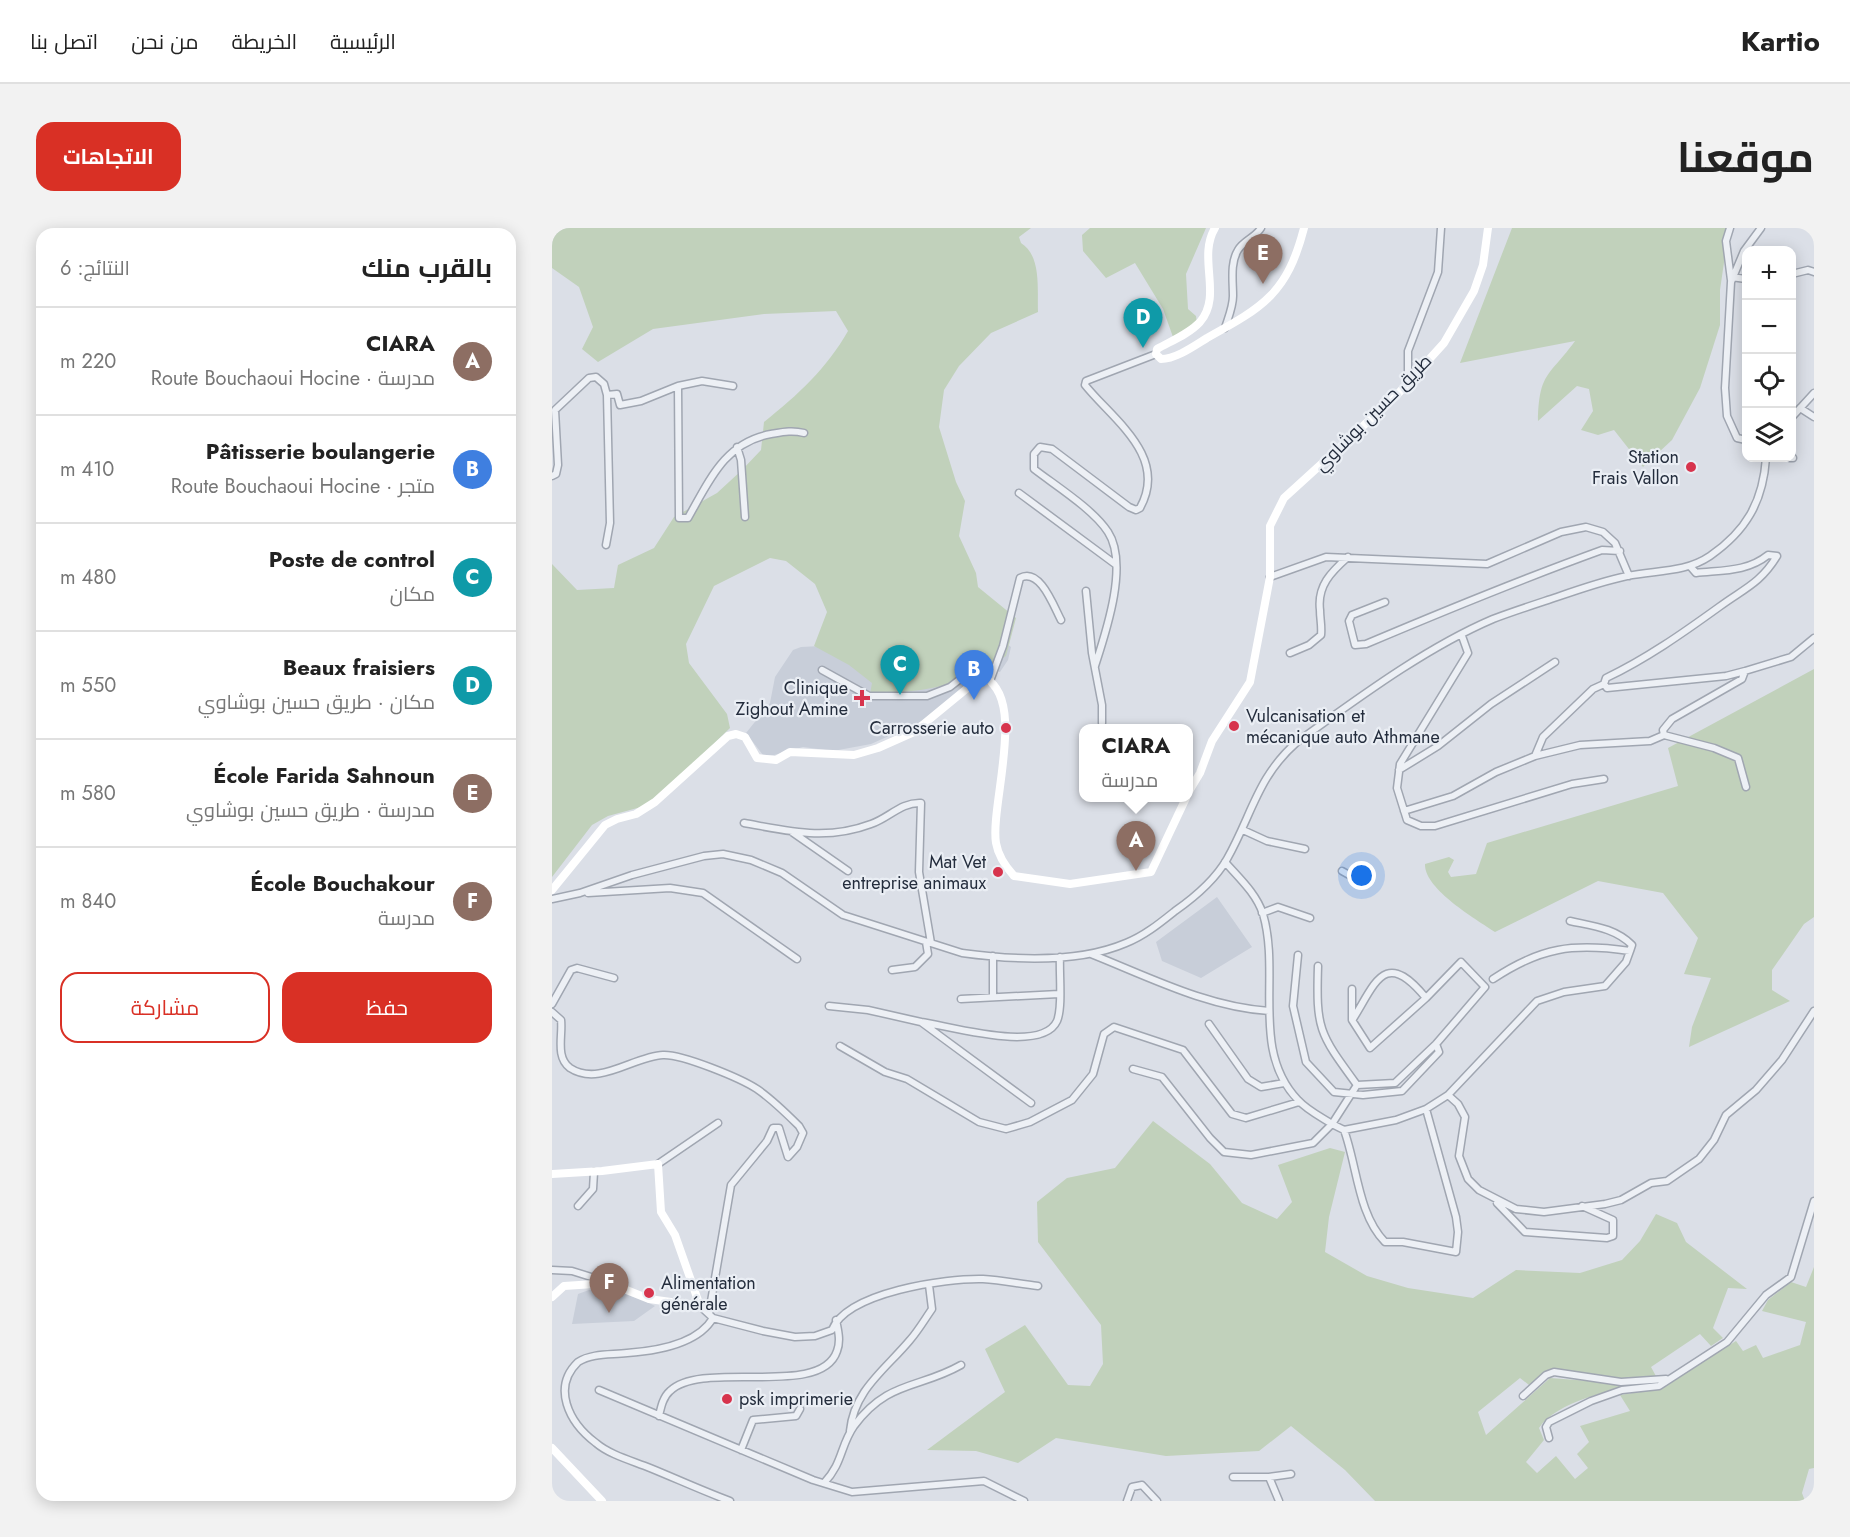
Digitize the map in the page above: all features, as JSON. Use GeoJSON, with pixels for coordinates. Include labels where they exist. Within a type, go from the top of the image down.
{"type":"FeatureCollection","features":[{"type":"Feature","properties":{"kind":"street"},"geometry":{"type":"LineString","coordinates":[[1156,354],[1157,349],[1199,323],[1210,308],[1208,245],[1215,228]]}},
{"type":"Feature","properties":{"kind":"street"},"geometry":{"type":"LineString","coordinates":[[1225,328],[1233,297],[1232,284],[1237,251],[1242,244],[1256,237],[1261,228]]}},
{"type":"Feature","properties":{"kind":"street"},"geometry":{"type":"LineString","coordinates":[[1156,354],[1161,359],[1165,359],[1225,328],[1265,303],[1279,288],[1290,270],[1304,228]]}},
{"type":"Feature","properties":{"kind":"street"},"geometry":{"type":"LineString","coordinates":[[1408,383],[1408,351],[1438,272],[1441,228]]}},
{"type":"Feature","properties":{"kind":"street","name":"طريق حسين بوشاوي"},"geometry":{"type":"LineString","coordinates":[[1193,785],[1212,741],[1250,682],[1255,646],[1270,577],[1270,526],[1284,498],[1323,465],[1408,383],[1444,343],[1474,291],[1483,265],[1488,228]]}},
{"type":"Feature","properties":{"kind":"street"},"geometry":{"type":"LineString","coordinates":[[1730,228],[1726,241],[1732,278],[1725,388],[1727,416],[1737,438],[1742,439]]}},
{"type":"Feature","properties":{"kind":"street"},"geometry":{"type":"LineString","coordinates":[[1732,278],[1744,251],[1761,228]]}},
{"type":"Feature","properties":{"kind":"street"},"geometry":{"type":"LineString","coordinates":[[1796,273],[1808,270],[1814,272]]}},
{"type":"Feature","properties":{"kind":"street"},"geometry":{"type":"LineString","coordinates":[[1732,278],[1742,279]]}},
{"type":"Feature","properties":{"kind":"street"},"geometry":{"type":"LineString","coordinates":[[1095,666],[1114,595],[1115,545],[1107,530],[1034,469],[1034,454],[1040,447],[1052,449],[1129,507],[1136,510],[1140,508],[1147,482],[1144,460],[1134,439],[1084,385],[1086,381],[1101,374],[1156,354]]}},
{"type":"Feature","properties":{"kind":"street"},"geometry":{"type":"LineString","coordinates":[[552,476],[556,474],[558,465],[555,410],[589,378],[596,377],[604,384],[607,394],[610,523],[606,545]]}},
{"type":"Feature","properties":{"kind":"street"},"geometry":{"type":"LineString","coordinates":[[607,394],[617,394],[620,405],[641,402],[678,386],[702,381],[733,386]]}},
{"type":"Feature","properties":{"kind":"street"},"geometry":{"type":"LineString","coordinates":[[678,386],[679,518],[688,518],[725,457],[737,447],[758,436],[793,430],[804,433]]}},
{"type":"Feature","properties":{"kind":"street"},"geometry":{"type":"LineString","coordinates":[[1796,412],[1814,393]]}},
{"type":"Feature","properties":{"kind":"street"},"geometry":{"type":"LineString","coordinates":[[1800,408],[1814,417]]}},
{"type":"Feature","properties":{"kind":"street"},"geometry":{"type":"LineString","coordinates":[[737,447],[741,460],[745,517]]}},
{"type":"Feature","properties":{"kind":"street"},"geometry":{"type":"LineString","coordinates":[[552,899],[580,893],[632,875],[704,856],[723,854],[752,860],[782,873],[843,915],[962,953],[1060,957],[1091,954],[1125,944],[1149,931],[1190,900],[1225,862],[1243,830],[1264,780],[1277,759],[1340,711],[1437,648],[1491,620],[1586,587],[1629,576],[1690,566],[1727,543],[1748,521],[1759,495],[1765,462]]}},
{"type":"Feature","properties":{"kind":"street"},"geometry":{"type":"LineString","coordinates":[[1019,493],[1115,564]]}},
{"type":"Feature","properties":{"kind":"street"},"geometry":{"type":"LineString","coordinates":[[1270,577],[1326,556],[1487,564],[1561,532],[1586,527],[1603,532],[1620,551],[1629,576]]}},
{"type":"Feature","properties":{"kind":"street"},"geometry":{"type":"LineString","coordinates":[[1385,602],[1352,615],[1349,621],[1355,645],[1366,644],[1431,615],[1466,605],[1487,592],[1602,549],[1620,551]]}},
{"type":"Feature","properties":{"kind":"street"},"geometry":{"type":"LineString","coordinates":[[1676,570],[1696,573],[1751,567],[1768,555],[1785,559]]}},
{"type":"Feature","properties":{"kind":"street"},"geometry":{"type":"LineString","coordinates":[[1534,756],[1543,737],[1593,689],[1604,684],[1606,678],[1629,667],[1749,589],[1768,571],[1777,556]]}},
{"type":"Feature","properties":{"kind":"street"},"geometry":{"type":"LineString","coordinates":[[1290,653],[1309,645],[1321,635],[1322,588],[1329,573],[1348,557]]}},
{"type":"Feature","properties":{"kind":"street"},"geometry":{"type":"LineString","coordinates":[[1690,566],[1696,573]]}},
{"type":"Feature","properties":{"kind":"street"},"geometry":{"type":"LineString","coordinates":[[552,890],[605,825],[616,819],[636,814],[655,802],[728,736],[736,734],[745,737],[757,758],[776,760],[790,752],[854,755],[914,732],[970,686],[987,679],[1003,646],[1020,578],[1030,576],[1038,580],[1061,620]]}},
{"type":"Feature","properties":{"kind":"street"},"geometry":{"type":"LineString","coordinates":[[1086,591],[1102,705],[1102,723]]}},
{"type":"Feature","properties":{"kind":"street"},"geometry":{"type":"LineString","coordinates":[[1461,636],[1468,653],[1422,725],[1399,770],[1397,788],[1410,823],[1435,826],[1572,784],[1604,779]]}},
{"type":"Feature","properties":{"kind":"street"},"geometry":{"type":"LineString","coordinates":[[1604,684],[1611,690],[1745,671],[1791,657],[1814,638]]}},
{"type":"Feature","properties":{"kind":"street"},"geometry":{"type":"LineString","coordinates":[[1399,770],[1438,746],[1491,704],[1555,662]]}},
{"type":"Feature","properties":{"kind":"street"},"geometry":{"type":"LineString","coordinates":[[822,670],[862,694],[889,698],[927,696],[939,692],[978,665],[984,668],[987,679],[999,690],[1004,730],[1002,786],[995,830],[997,846],[1014,876],[1070,884],[1151,872],[1184,802]]}},
{"type":"Feature","properties":{"kind":"street"},"geometry":{"type":"LineString","coordinates":[[1664,735],[1665,725],[1742,679],[1745,671]]}},
{"type":"Feature","properties":{"kind":"street"},"geometry":{"type":"LineString","coordinates":[[1404,811],[1453,796],[1496,772],[1534,756],[1580,745],[1650,741],[1664,735],[1714,748],[1738,758],[1746,787]]}},
{"type":"Feature","properties":{"kind":"street"},"geometry":{"type":"LineString","coordinates":[[744,822],[810,835],[848,831],[888,817],[897,809],[912,802],[921,803],[919,872],[929,942],[928,954],[915,967],[892,970]]}},
{"type":"Feature","properties":{"kind":"street"},"geometry":{"type":"LineString","coordinates":[[1243,830],[1267,841],[1305,849]]}},
{"type":"Feature","properties":{"kind":"street"},"geometry":{"type":"LineString","coordinates":[[790,831],[848,871]]}},
{"type":"Feature","properties":{"kind":"street"},"geometry":{"type":"LineString","coordinates":[[1225,862],[1252,891],[1262,913],[1269,952],[1269,1011],[1276,1067],[1284,1083],[1299,1102],[1332,1125],[1344,1130],[1396,1120],[1425,1109],[1448,1095],[1537,1001],[1564,992],[1605,986],[1626,962],[1632,945],[1623,937],[1607,929],[1570,921]]}},
{"type":"Feature","properties":{"kind":"street"},"geometry":{"type":"LineString","coordinates":[[1342,871],[1351,876]]}},
{"type":"Feature","properties":{"kind":"street"},"geometry":{"type":"LineString","coordinates":[[580,893],[670,888],[703,893],[797,958]]}},
{"type":"Feature","properties":{"kind":"street"},"geometry":{"type":"LineString","coordinates":[[1262,913],[1278,907],[1310,918]]}},
{"type":"Feature","properties":{"kind":"street"},"geometry":{"type":"LineString","coordinates":[[1492,979],[1529,957],[1560,948],[1630,951]]}},
{"type":"Feature","properties":{"kind":"street"},"geometry":{"type":"LineString","coordinates":[[1091,954],[1217,1003],[1243,1009],[1269,1011]]}},
{"type":"Feature","properties":{"kind":"street"},"geometry":{"type":"LineString","coordinates":[[1298,955],[1293,1006],[1306,1062],[1334,1092],[1363,1095],[1402,1091],[1439,1052],[1436,1044]]}},
{"type":"Feature","properties":{"kind":"street"},"geometry":{"type":"LineString","coordinates":[[993,956],[993,997]]}},
{"type":"Feature","properties":{"kind":"street"},"geometry":{"type":"LineString","coordinates":[[829,1006],[868,1010],[994,1035],[1038,1036],[1049,1032],[1057,1021],[1060,957]]}},
{"type":"Feature","properties":{"kind":"street"},"geometry":{"type":"LineString","coordinates":[[1133,1069],[1162,1077],[1210,1138],[1224,1152],[1251,1155],[1313,1143],[1332,1125],[1349,1093],[1357,1085],[1395,1083],[1436,1044],[1485,987],[1461,962],[1426,998],[1370,1048],[1352,1020],[1352,989]]}},
{"type":"Feature","properties":{"kind":"street"},"geometry":{"type":"LineString","coordinates":[[1318,966],[1319,1023],[1326,1042],[1357,1085]]}},
{"type":"Feature","properties":{"kind":"street"},"geometry":{"type":"LineString","coordinates":[[552,1004],[571,970],[577,968],[614,978]]}},
{"type":"Feature","properties":{"kind":"street"},"geometry":{"type":"LineString","coordinates":[[1352,1020],[1370,988],[1377,978],[1384,974],[1399,974],[1408,979],[1426,998]]}},
{"type":"Feature","properties":{"kind":"street"},"geometry":{"type":"LineString","coordinates":[[961,999],[1059,994]]}},
{"type":"Feature","properties":{"kind":"street"},"geometry":{"type":"LineString","coordinates":[[1448,1095],[1458,1104],[1465,1117],[1459,1156],[1468,1179],[1479,1190],[1516,1209],[1544,1212],[1621,1200],[1651,1183],[1667,1181],[1699,1159],[1714,1140],[1726,1114],[1756,1090],[1782,1060],[1814,1011]]}},
{"type":"Feature","properties":{"kind":"street"},"geometry":{"type":"LineString","coordinates":[[552,1012],[561,1020],[562,1057],[568,1067],[582,1073],[622,1068],[647,1056],[665,1054],[682,1058],[756,1088],[799,1126],[803,1133],[797,1147],[788,1157],[779,1128],[773,1128],[767,1141],[731,1185],[711,1316],[706,1329],[684,1341],[638,1352],[594,1356],[578,1362],[560,1378],[556,1394],[561,1407],[597,1444],[730,1501]]}},
{"type":"Feature","properties":{"kind":"street"},"geometry":{"type":"LineString","coordinates":[[921,1022],[1031,1103]]}},
{"type":"Feature","properties":{"kind":"street"},"geometry":{"type":"LineString","coordinates":[[1209,1024],[1248,1078],[1261,1087],[1284,1083]]}},
{"type":"Feature","properties":{"kind":"street"},"geometry":{"type":"LineString","coordinates":[[840,1046],[885,1072],[907,1079],[979,1122],[1006,1129],[1030,1122],[1072,1100],[1093,1074],[1104,1034],[1114,1028],[1183,1050],[1232,1114],[1246,1118],[1299,1102]]}},
{"type":"Feature","properties":{"kind":"street"},"geometry":{"type":"LineString","coordinates":[[1344,1130],[1364,1206],[1379,1237],[1385,1242],[1403,1242],[1456,1252],[1458,1232],[1456,1217],[1425,1109]]}},
{"type":"Feature","properties":{"kind":"street"},"geometry":{"type":"LineString","coordinates":[[552,1174],[594,1172],[658,1164],[718,1123]]}},
{"type":"Feature","properties":{"kind":"street"},"geometry":{"type":"LineString","coordinates":[[658,1164],[661,1212],[675,1235],[700,1306],[711,1316],[795,1336],[815,1336],[832,1330],[836,1319],[870,1299],[929,1285],[983,1279],[1038,1286]]}},
{"type":"Feature","properties":{"kind":"street"},"geometry":{"type":"LineString","coordinates":[[578,1206],[593,1189],[594,1172]]}},
{"type":"Feature","properties":{"kind":"street"},"geometry":{"type":"LineString","coordinates":[[1494,1199],[1502,1211],[1516,1221],[1525,1232],[1607,1238],[1612,1236],[1613,1220],[1582,1205]]}},
{"type":"Feature","properties":{"kind":"street"},"geometry":{"type":"LineString","coordinates":[[1549,1438],[1546,1427],[1549,1422],[1580,1404],[1622,1390],[1659,1386],[1727,1342],[1766,1295],[1791,1277],[1814,1201]]}},
{"type":"Feature","properties":{"kind":"street"},"geometry":{"type":"LineString","coordinates":[[1516,1209],[1516,1221]]}},
{"type":"Feature","properties":{"kind":"street"},"geometry":{"type":"LineString","coordinates":[[552,1270],[572,1271],[609,1282],[649,1299],[700,1306]]}},
{"type":"Feature","properties":{"kind":"street"},"geometry":{"type":"LineString","coordinates":[[552,1297],[564,1286],[609,1282]]}},
{"type":"Feature","properties":{"kind":"street"},"geometry":{"type":"LineString","coordinates":[[824,1483],[840,1462],[849,1435],[852,1415],[866,1386],[912,1339],[932,1309],[929,1285]]}},
{"type":"Feature","properties":{"kind":"street"},"geometry":{"type":"LineString","coordinates":[[659,1416],[663,1400],[678,1385],[720,1378],[780,1376],[818,1371],[837,1354],[839,1343],[836,1319]]}},
{"type":"Feature","properties":{"kind":"street"},"geometry":{"type":"LineString","coordinates":[[849,1435],[867,1412],[886,1395],[901,1387],[961,1365]]}},
{"type":"Feature","properties":{"kind":"street"},"geometry":{"type":"LineString","coordinates":[[1522,1396],[1554,1372],[1621,1382],[1670,1379]]}},
{"type":"Feature","properties":{"kind":"street"},"geometry":{"type":"LineString","coordinates":[[599,1390],[741,1450],[852,1492],[984,1481],[1024,1501]]}},
{"type":"Feature","properties":{"kind":"street"},"geometry":{"type":"LineString","coordinates":[[741,1450],[753,1420],[796,1416],[800,1409]]}},
{"type":"Feature","properties":{"kind":"street"},"geometry":{"type":"LineString","coordinates":[[552,1448],[602,1501]]}},
{"type":"Feature","properties":{"kind":"street"},"geometry":{"type":"LineString","coordinates":[[1233,1477],[1269,1477],[1291,1474]]}},
{"type":"Feature","properties":{"kind":"street"},"geometry":{"type":"LineString","coordinates":[[1269,1477],[1279,1501]]}},
{"type":"Feature","properties":{"kind":"street"},"geometry":{"type":"LineString","coordinates":[[1127,1501],[1132,1487],[1142,1485],[1157,1501]]}},
{"type":"Feature","properties":{"kind":"shaded area","name":"Clinique Zighout Amine"},"geometry":{"type":"Polygon","coordinates":[[[998,637],[1011,647],[1008,660],[1000,672],[993,670],[983,675],[922,721],[871,744],[833,751],[803,747],[774,755],[763,755],[746,733],[770,703],[775,677],[793,650],[801,647],[998,637]]]}},
{"type":"Feature","properties":{"kind":"shaded area"},"geometry":{"type":"Polygon","coordinates":[[[1217,897],[1252,947],[1201,978],[1162,961],[1156,942],[1217,897]]]}},
{"type":"Feature","properties":{"kind":"shaded area"},"geometry":{"type":"Polygon","coordinates":[[[589,1290],[629,1293],[655,1306],[634,1321],[572,1324],[578,1294],[589,1290]]]}},
{"type":"Feature","properties":{"kind":"green space"},"geometry":{"type":"Polygon","coordinates":[[[552,228],[1031,228],[1019,237],[1032,256],[1035,265],[1038,312],[991,333],[959,366],[944,390],[939,427],[956,482],[965,501],[959,536],[976,573],[978,587],[1016,618],[1006,656],[972,675],[941,686],[908,692],[870,694],[872,683],[849,665],[814,646],[827,612],[815,584],[786,561],[770,558],[714,586],[686,644],[689,663],[727,714],[730,728],[652,804],[608,816],[592,825],[552,877],[552,564],[577,590],[614,588],[618,565],[654,548],[674,517],[717,493],[761,450],[764,422],[811,380],[831,357],[848,331],[836,311],[764,314],[653,329],[598,362],[582,349],[593,327],[579,287],[552,268],[552,228]]]}},
{"type":"Feature","properties":{"kind":"green space"},"geometry":{"type":"Polygon","coordinates":[[[1090,228],[1206,228],[1186,274],[1188,309],[1196,316],[1197,324],[1173,337],[1163,309],[1135,263],[1106,278],[1083,251],[1082,235],[1090,228]]]}},
{"type":"Feature","properties":{"kind":"green space"},"geometry":{"type":"Polygon","coordinates":[[[1512,228],[1729,228],[1720,290],[1720,325],[1700,388],[1672,440],[1643,467],[1614,430],[1598,435],[1581,430],[1593,411],[1589,389],[1577,386],[1538,421],[1544,383],[1575,341],[1460,363],[1512,228]]]}},
{"type":"Feature","properties":{"kind":"green space"},"geometry":{"type":"Polygon","coordinates":[[[1814,669],[1814,917],[1804,924],[1772,970],[1772,990],[1790,1001],[1689,1047],[1692,1027],[1711,978],[1684,974],[1698,938],[1663,893],[1598,881],[1495,932],[1452,902],[1427,874],[1425,864],[1449,857],[1454,860],[1448,872],[1451,877],[1476,874],[1487,843],[1678,786],[1668,748],[1814,669]]]}},
{"type":"Feature","properties":{"kind":"green space"},"geometry":{"type":"Polygon","coordinates":[[[1153,1121],[1210,1164],[1242,1203],[1277,1219],[1292,1202],[1278,1165],[1330,1148],[1345,1152],[1329,1217],[1325,1252],[1367,1276],[1408,1288],[1473,1298],[1516,1270],[1580,1273],[1622,1260],[1640,1241],[1656,1214],[1677,1223],[1686,1242],[1747,1289],[1728,1288],[1713,1328],[1723,1338],[1711,1346],[1700,1334],[1651,1367],[1657,1378],[1623,1379],[1560,1369],[1548,1370],[1529,1385],[1520,1378],[1478,1412],[1486,1435],[1550,1378],[1642,1385],[1586,1398],[1558,1411],[1547,1419],[1539,1428],[1544,1440],[1526,1462],[1537,1473],[1556,1456],[1575,1479],[1588,1468],[1577,1454],[1589,1442],[1580,1426],[1630,1411],[1620,1395],[1660,1389],[1736,1341],[1743,1351],[1756,1345],[1763,1358],[1800,1345],[1806,1322],[1762,1311],[1768,1300],[1791,1282],[1806,1287],[1814,1267],[1814,1468],[1809,1469],[1802,1493],[1805,1501],[1375,1501],[1345,1470],[1291,1426],[1259,1451],[1166,1456],[1056,1438],[1018,1463],[976,1451],[927,1450],[1005,1392],[985,1349],[1025,1325],[1068,1385],[1090,1386],[1103,1364],[1101,1325],[1038,1242],[1037,1202],[1067,1178],[1115,1168],[1153,1121]]]}},
{"type":"Feature","properties":{"kind":"place","name":"École Farida Sahnoun"},"geometry":{"type":"Point","coordinates":[1263,284]}},
{"type":"Feature","properties":{"kind":"place","name":"Beaux fraisiers"},"geometry":{"type":"Point","coordinates":[1143,348]}},
{"type":"Feature","properties":{"kind":"place","name":"Station Frais Vallon"},"geometry":{"type":"Point","coordinates":[1691,467]}},
{"type":"Feature","properties":{"kind":"place","name":"Poste de control"},"geometry":{"type":"Point","coordinates":[900,695]}},
{"type":"Feature","properties":{"kind":"place","name":"Clinique Zighout Amine"},"geometry":{"type":"Point","coordinates":[862,698]}},
{"type":"Feature","properties":{"kind":"place","name":"Pâtisserie boulangerie"},"geometry":{"type":"Point","coordinates":[974,700]}},
{"type":"Feature","properties":{"kind":"place","name":"Vulcanisation et mécanique auto Athmane"},"geometry":{"type":"Point","coordinates":[1234,726]}},
{"type":"Feature","properties":{"kind":"place","name":"Carrosserie auto"},"geometry":{"type":"Point","coordinates":[1006,728]}},
{"type":"Feature","properties":{"kind":"place","name":"CIARA"},"geometry":{"type":"Point","coordinates":[1136,871]}},
{"type":"Feature","properties":{"kind":"place","name":"Mat Vet entreprise animaux"},"geometry":{"type":"Point","coordinates":[998,872]}},
{"type":"Feature","properties":{"kind":"place","name":"Alimentation générale"},"geometry":{"type":"Point","coordinates":[649,1293]}},
{"type":"Feature","properties":{"kind":"place","name":"École Bouchakour"},"geometry":{"type":"Point","coordinates":[609,1313]}},
{"type":"Feature","properties":{"kind":"place","name":"psk imprimerie"},"geometry":{"type":"Point","coordinates":[727,1399]}}]}
